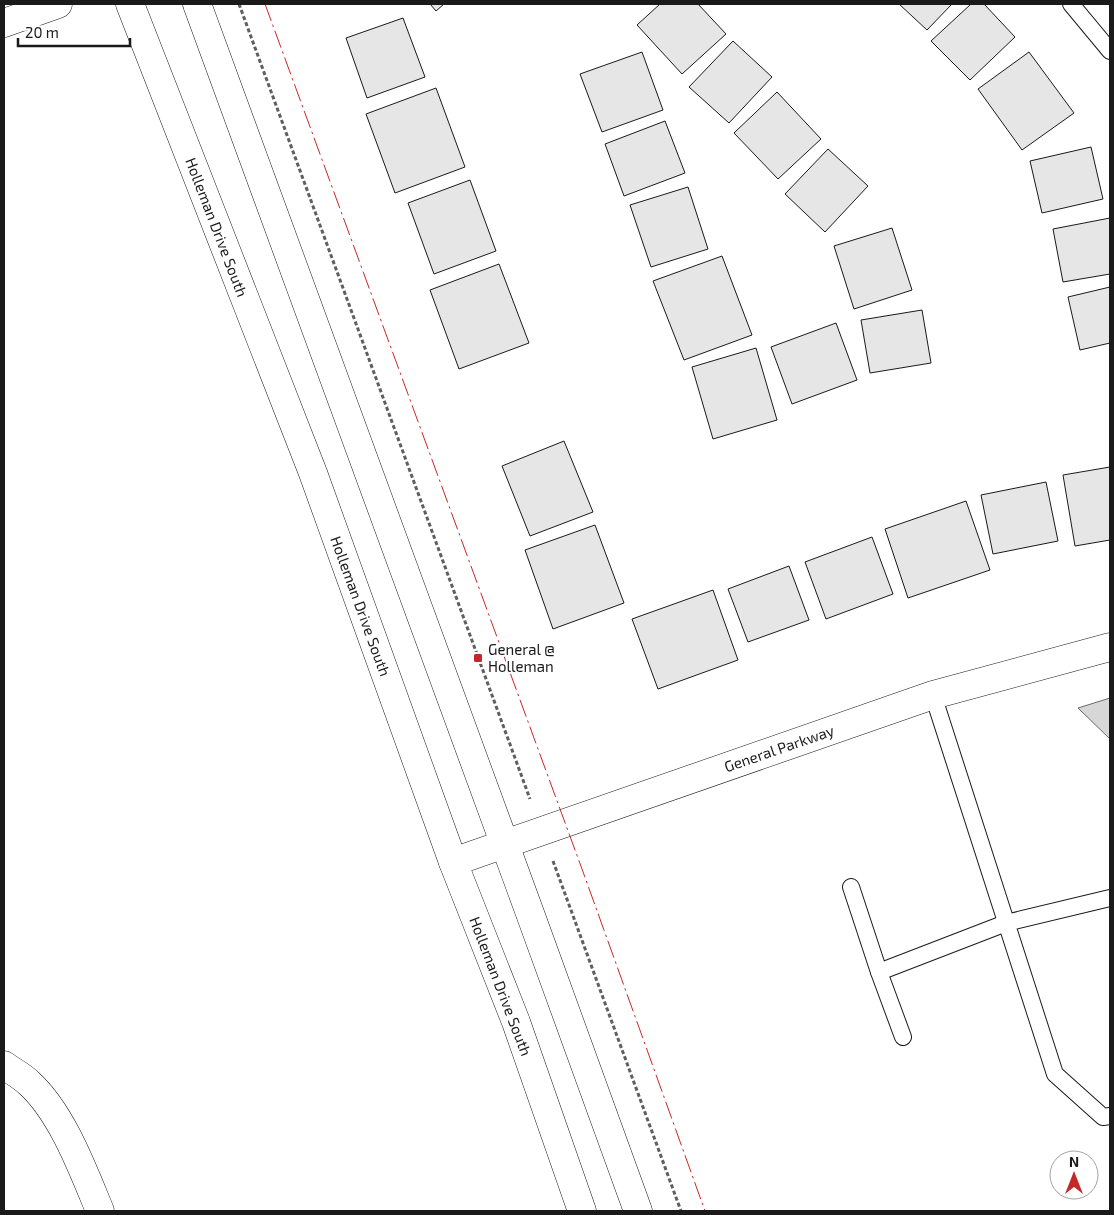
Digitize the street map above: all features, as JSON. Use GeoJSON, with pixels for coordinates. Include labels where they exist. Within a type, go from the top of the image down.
{"type":"FeatureCollection","features":[{"type":"Feature","properties":{"kind":"street"},"geometry":{"type":"LineString","coordinates":[[4,23],[58,4]]}},
{"type":"Feature","properties":{"kind":"street","name":"Holleman Drive South"},"geometry":{"type":"LineString","coordinates":[[130,4],[313,473],[453,862],[516,1022],[582,1211]]}},
{"type":"Feature","properties":{"kind":"street"},"geometry":{"type":"LineString","coordinates":[[197,4],[361,458],[506,842],[638,1211]]}},
{"type":"Feature","properties":{"kind":"street","name":"General Parkway"},"geometry":{"type":"LineString","coordinates":[[453,862],[933,695],[1110,647]]}},
{"type":"Feature","properties":{"kind":"street"},"geometry":{"type":"LineString","coordinates":[[4,1065],[29,1083],[53,1112],[87,1178],[100,1211]]}},
{"type":"Feature","properties":{"kind":"lane"},"geometry":{"type":"LineString","coordinates":[[1071,4],[1110,51]]}},
{"type":"Feature","properties":{"kind":"lane"},"geometry":{"type":"LineString","coordinates":[[933,695],[1055,1074],[1102,1117],[1110,1116]]}},
{"type":"Feature","properties":{"kind":"lane"},"geometry":{"type":"LineString","coordinates":[[851,887],[903,1037]]}},
{"type":"Feature","properties":{"kind":"lane"},"geometry":{"type":"LineString","coordinates":[[879,972],[1006,923],[1110,898]]}},
{"type":"Feature","properties":{"kind":"path"},"geometry":{"type":"LineString","coordinates":[[239,4],[681,1211]]}},
{"type":"Feature","properties":{"kind":"shaded area"},"geometry":{"type":"Polygon","coordinates":[[[1110,698],[1110,739],[1078,708],[1110,698]]]}},
{"type":"Feature","properties":{"kind":"building"},"geometry":{"type":"Polygon","coordinates":[[[430,4],[444,4],[436,11],[430,4]]]}},
{"type":"Feature","properties":{"kind":"building"},"geometry":{"type":"Polygon","coordinates":[[[660,4],[698,4],[726,34],[682,74],[637,25],[660,4]]]}},
{"type":"Feature","properties":{"kind":"building"},"geometry":{"type":"Polygon","coordinates":[[[899,4],[952,4],[927,30],[899,4]]]}},
{"type":"Feature","properties":{"kind":"building"},"geometry":{"type":"Polygon","coordinates":[[[971,4],[984,4],[1015,37],[970,80],[931,41],[971,4]]]}},
{"type":"Feature","properties":{"kind":"building"},"geometry":{"type":"Polygon","coordinates":[[[403,18],[425,77],[367,98],[346,38],[403,18]]]}},
{"type":"Feature","properties":{"kind":"building"},"geometry":{"type":"Polygon","coordinates":[[[733,41],[772,77],[729,123],[689,87],[733,41]]]}},
{"type":"Feature","properties":{"kind":"building"},"geometry":{"type":"Polygon","coordinates":[[[642,52],[663,110],[602,132],[580,74],[642,52]]]}},
{"type":"Feature","properties":{"kind":"building"},"geometry":{"type":"Polygon","coordinates":[[[1029,52],[1074,113],[1022,150],[978,89],[1029,52]]]}},
{"type":"Feature","properties":{"kind":"building"},"geometry":{"type":"Polygon","coordinates":[[[436,88],[465,167],[395,193],[366,114],[436,88]]]}},
{"type":"Feature","properties":{"kind":"building"},"geometry":{"type":"Polygon","coordinates":[[[777,92],[821,139],[778,179],[734,133],[777,92]]]}},
{"type":"Feature","properties":{"kind":"building"},"geometry":{"type":"Polygon","coordinates":[[[665,121],[685,173],[624,196],[605,144],[665,121]]]}},
{"type":"Feature","properties":{"kind":"building"},"geometry":{"type":"Polygon","coordinates":[[[1091,147],[1103,199],[1042,213],[1030,161],[1091,147]]]}},
{"type":"Feature","properties":{"kind":"building"},"geometry":{"type":"Polygon","coordinates":[[[828,149],[868,186],[825,232],[785,194],[828,149]]]}},
{"type":"Feature","properties":{"kind":"building"},"geometry":{"type":"Polygon","coordinates":[[[470,180],[496,251],[434,274],[408,203],[470,180]]]}},
{"type":"Feature","properties":{"kind":"building"},"geometry":{"type":"Polygon","coordinates":[[[688,187],[708,249],[651,267],[630,205],[688,187]]]}},
{"type":"Feature","properties":{"kind":"building"},"geometry":{"type":"Polygon","coordinates":[[[1110,218],[1110,274],[1063,282],[1053,229],[1110,218]]]}},
{"type":"Feature","properties":{"kind":"building"},"geometry":{"type":"Polygon","coordinates":[[[892,228],[912,290],[854,309],[834,246],[892,228]]]}},
{"type":"Feature","properties":{"kind":"building"},"geometry":{"type":"Polygon","coordinates":[[[722,256],[752,335],[684,360],[653,281],[722,256]]]}},
{"type":"Feature","properties":{"kind":"building"},"geometry":{"type":"Polygon","coordinates":[[[499,264],[529,343],[459,369],[430,290],[499,264]]]}},
{"type":"Feature","properties":{"kind":"building"},"geometry":{"type":"Polygon","coordinates":[[[1110,287],[1110,343],[1080,350],[1068,297],[1110,287]]]}},
{"type":"Feature","properties":{"kind":"building"},"geometry":{"type":"Polygon","coordinates":[[[922,310],[931,363],[870,373],[861,320],[922,310]]]}},
{"type":"Feature","properties":{"kind":"building"},"geometry":{"type":"Polygon","coordinates":[[[836,323],[857,380],[792,404],[771,347],[836,323]]]}},
{"type":"Feature","properties":{"kind":"building"},"geometry":{"type":"Polygon","coordinates":[[[756,348],[777,420],[713,439],[692,367],[756,348]]]}},
{"type":"Feature","properties":{"kind":"building"},"geometry":{"type":"Polygon","coordinates":[[[564,441],[593,512],[530,536],[502,466],[564,441]]]}},
{"type":"Feature","properties":{"kind":"building"},"geometry":{"type":"Polygon","coordinates":[[[1110,467],[1110,540],[1075,546],[1063,475],[1110,467]]]}},
{"type":"Feature","properties":{"kind":"building"},"geometry":{"type":"Polygon","coordinates":[[[1046,482],[1058,541],[993,554],[981,495],[1046,482]]]}},
{"type":"Feature","properties":{"kind":"building"},"geometry":{"type":"Polygon","coordinates":[[[966,501],[990,570],[908,598],[885,529],[966,501]]]}},
{"type":"Feature","properties":{"kind":"building"},"geometry":{"type":"Polygon","coordinates":[[[595,525],[624,603],[553,629],[525,550],[595,525]]]}},
{"type":"Feature","properties":{"kind":"building"},"geometry":{"type":"Polygon","coordinates":[[[872,537],[893,594],[826,619],[805,562],[872,537]]]}},
{"type":"Feature","properties":{"kind":"building"},"geometry":{"type":"Polygon","coordinates":[[[789,566],[809,620],[748,642],[728,589],[789,566]]]}},
{"type":"Feature","properties":{"kind":"building"},"geometry":{"type":"Polygon","coordinates":[[[713,590],[738,660],[658,689],[632,619],[713,590]]]}},
{"type":"Feature","properties":{"kind":"power"},"geometry":{"type":"LineString","coordinates":[[265,4],[582,869],[705,1211]]}},
{"type":"Feature","properties":{"kind":"place","name":"General @ Holleman"},"geometry":{"type":"Point","coordinates":[478,658]}}]}
